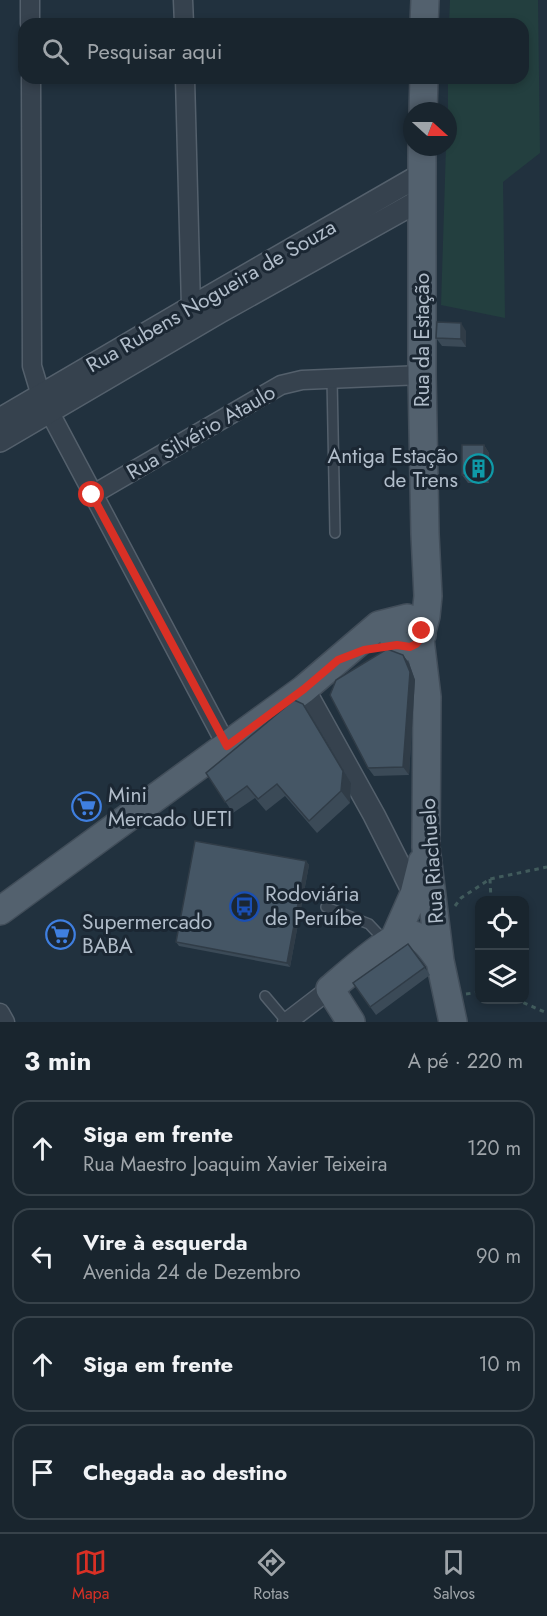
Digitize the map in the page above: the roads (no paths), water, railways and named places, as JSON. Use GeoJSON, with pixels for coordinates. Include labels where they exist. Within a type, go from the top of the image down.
{"type":"FeatureCollection","features":[{"type":"Feature","properties":{"kind":"main road"},"geometry":{"type":"LineString","coordinates":[[424,18],[425,0]]}},
{"type":"Feature","properties":{"kind":"main road"},"geometry":{"type":"LineString","coordinates":[[423,102],[424,84]]}},
{"type":"Feature","properties":{"kind":"main road","name":"Rua da Estação"},"geometry":{"type":"LineString","coordinates":[[407,633],[424,534],[422,156]]}},
{"type":"Feature","properties":{"kind":"main road"},"geometry":{"type":"LineString","coordinates":[[0,911],[304,689],[379,625],[407,633]]}},
{"type":"Feature","properties":{"kind":"main road","name":"Rua Riachuelo"},"geometry":{"type":"LineString","coordinates":[[407,633],[410,654],[421,670],[427,698],[426,847],[440,961],[453,1022]]}},
{"type":"Feature","properties":{"kind":"main road"},"geometry":{"type":"LineString","coordinates":[[391,940],[414,894],[426,847]]}},
{"type":"Feature","properties":{"kind":"main road"},"geometry":{"type":"LineString","coordinates":[[351,1022],[330,989],[391,940],[409,933],[426,942],[440,961]]}},
{"type":"Feature","properties":{"kind":"street"},"geometry":{"type":"LineString","coordinates":[[30,0],[30,18]]}},
{"type":"Feature","properties":{"kind":"street"},"geometry":{"type":"LineString","coordinates":[[183,0],[184,18]]}},
{"type":"Feature","properties":{"kind":"street"},"geometry":{"type":"LineString","coordinates":[[31,84],[32,366],[45,404],[227,746]]}},
{"type":"Feature","properties":{"kind":"street"},"geometry":{"type":"LineString","coordinates":[[185,84],[193,317]]}},
{"type":"Feature","properties":{"kind":"street","name":"Rua Rubens Nogueira de Souza"},"geometry":{"type":"LineString","coordinates":[[0,441],[45,404],[422,186]]}},
{"type":"Feature","properties":{"kind":"street","name":"Rua Silvério Ataulo"},"geometry":{"type":"LineString","coordinates":[[92,495],[281,385],[302,380],[422,375]]}},
{"type":"Feature","properties":{"kind":"street","name":"Rua Rubens Nogueira de Souza"},"geometry":{"type":"LineString","coordinates":[[0,419],[45,404]]}},
{"type":"Feature","properties":{"kind":"street"},"geometry":{"type":"LineString","coordinates":[[304,689],[374,815],[414,894]]}},
{"type":"Feature","properties":{"kind":"street"},"geometry":{"type":"LineString","coordinates":[[287,1022],[330,989]]}},
{"type":"Feature","properties":{"kind":"street"},"geometry":{"type":"LineString","coordinates":[[0,1013],[5,1022]]}},
{"type":"Feature","properties":{"kind":"lane"},"geometry":{"type":"LineString","coordinates":[[332,378],[335,533]]}},
{"type":"Feature","properties":{"kind":"lane"},"geometry":{"type":"LineString","coordinates":[[326,907],[369,924],[391,940]]}},
{"type":"Feature","properties":{"kind":"lane"},"geometry":{"type":"LineString","coordinates":[[265,996],[287,1022]]}},
{"type":"Feature","properties":{"kind":"place","name":"Antiga Estação de Trens"},"geometry":{"type":"Point","coordinates":[479,468]}},
{"type":"Feature","properties":{"kind":"place","name":"Mini Mercado UETI"},"geometry":{"type":"Point","coordinates":[87,807]}},
{"type":"Feature","properties":{"kind":"place","name":"Rodoviária de Peruíbe"},"geometry":{"type":"Point","coordinates":[244,906]}},
{"type":"Feature","properties":{"kind":"place","name":"Supermercado BABA"},"geometry":{"type":"Point","coordinates":[61,934]}}]}
